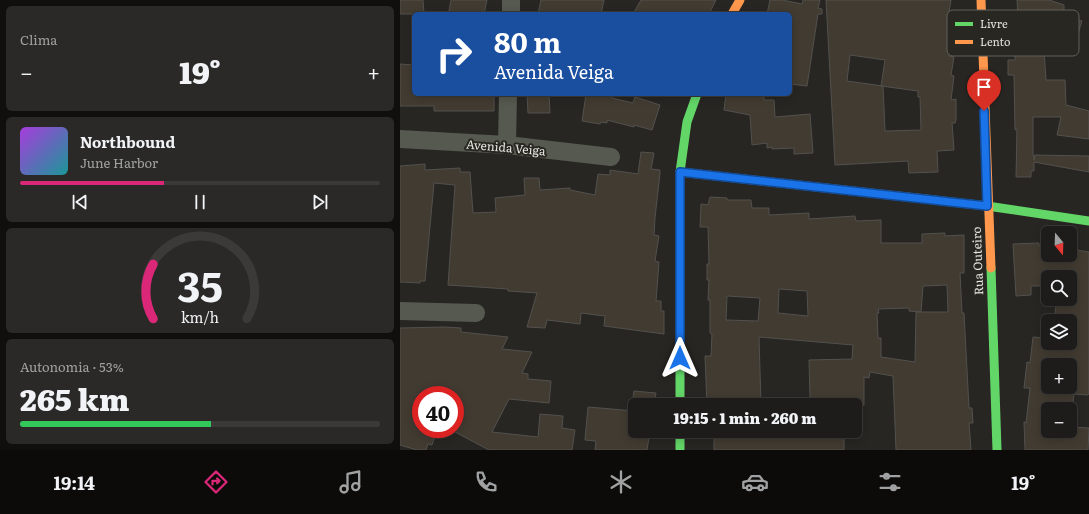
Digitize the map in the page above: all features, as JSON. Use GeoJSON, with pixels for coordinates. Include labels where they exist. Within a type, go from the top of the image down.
{"type":"FeatureCollection","features":[{"type":"Feature","properties":{"kind":"street"},"geometry":{"type":"LineString","coordinates":[[511,0],[511,12]]}},
{"type":"Feature","properties":{"kind":"street"},"geometry":{"type":"LineString","coordinates":[[733,12],[740,0]]}},
{"type":"Feature","properties":{"kind":"street","name":"Rua Outeiro"},"geometry":{"type":"LineString","coordinates":[[981,0],[981,10]]}},
{"type":"Feature","properties":{"kind":"street","name":"Rua Outeiro"},"geometry":{"type":"LineString","coordinates":[[983,56],[997,450]]}},
{"type":"Feature","properties":{"kind":"street"},"geometry":{"type":"LineString","coordinates":[[507,145],[508,96]]}},
{"type":"Feature","properties":{"kind":"street"},"geometry":{"type":"LineString","coordinates":[[680,398],[680,172],[687,122],[697,96]]}},
{"type":"Feature","properties":{"kind":"street","name":"Avenida Veiga"},"geometry":{"type":"LineString","coordinates":[[400,139],[507,145],[612,157]]}},
{"type":"Feature","properties":{"kind":"street"},"geometry":{"type":"LineString","coordinates":[[680,172],[987,206],[1089,221]]}},
{"type":"Feature","properties":{"kind":"street"},"geometry":{"type":"LineString","coordinates":[[400,311],[476,313]]}},
{"type":"Feature","properties":{"kind":"street"},"geometry":{"type":"LineString","coordinates":[[680,438],[680,450]]}},
{"type":"Feature","properties":{"kind":"building"},"geometry":{"type":"Polygon","coordinates":[[[400,0],[423,0],[424,12],[400,14],[400,0]]]}},
{"type":"Feature","properties":{"kind":"building"},"geometry":{"type":"Polygon","coordinates":[[[451,0],[487,0],[484,12],[449,11],[451,0]]]}},
{"type":"Feature","properties":{"kind":"building"},"geometry":{"type":"Polygon","coordinates":[[[541,0],[604,0],[601,12],[538,12],[541,0]]]}},
{"type":"Feature","properties":{"kind":"building"},"geometry":{"type":"Polygon","coordinates":[[[641,0],[716,0],[710,12],[634,12],[641,0]]]}},
{"type":"Feature","properties":{"kind":"building"},"geometry":{"type":"Polygon","coordinates":[[[770,0],[782,0],[802,4],[803,0],[820,0],[818,8],[822,9],[822,14],[818,14],[807,86],[792,84],[792,12],[767,12],[770,0]]]}},
{"type":"Feature","properties":{"kind":"building"},"geometry":{"type":"Polygon","coordinates":[[[826,0],[951,0],[949,10],[947,10],[947,56],[954,57],[951,75],[954,76],[951,100],[956,99],[956,120],[955,123],[952,123],[954,150],[937,151],[938,172],[909,173],[908,161],[835,165],[826,0]],[[850,55],[847,81],[881,86],[885,60],[850,55]],[[883,86],[885,131],[921,130],[920,97],[918,97],[918,91],[883,86]]]}},
{"type":"Feature","properties":{"kind":"building"},"geometry":{"type":"Polygon","coordinates":[[[1017,0],[1049,0],[1064,5],[1064,10],[1018,10],[1017,0]]]}},
{"type":"Feature","properties":{"kind":"building"},"geometry":{"type":"Polygon","coordinates":[[[1079,20],[1082,21],[1079,30],[1079,20]]]}},
{"type":"Feature","properties":{"kind":"building"},"geometry":{"type":"Polygon","coordinates":[[[1015,56],[1044,56],[1046,80],[1065,80],[1066,105],[1089,111],[1089,139],[1057,135],[1061,117],[1033,117],[1034,160],[1035,155],[1089,156],[1089,172],[1034,162],[1034,171],[1031,171],[1031,177],[1016,177],[1017,129],[1015,130],[1014,75],[1008,75],[1008,60],[1015,60],[1015,56]]]}},
{"type":"Feature","properties":{"kind":"building"},"geometry":{"type":"Polygon","coordinates":[[[400,64],[412,65],[412,96],[494,96],[494,111],[434,111],[434,106],[400,106],[400,64]]]}},
{"type":"Feature","properties":{"kind":"building"},"geometry":{"type":"Polygon","coordinates":[[[527,96],[549,96],[550,113],[528,113],[527,96]]]}},
{"type":"Feature","properties":{"kind":"building"},"geometry":{"type":"Polygon","coordinates":[[[586,96],[612,96],[612,98],[633,103],[635,97],[660,105],[652,130],[607,120],[607,123],[601,122],[600,124],[582,121],[586,96]]]}},
{"type":"Feature","properties":{"kind":"building"},"geometry":{"type":"Polygon","coordinates":[[[726,96],[764,96],[764,100],[774,100],[775,117],[810,114],[813,153],[794,154],[794,148],[772,149],[772,147],[767,148],[767,143],[752,145],[750,115],[724,110],[726,96]]]}},
{"type":"Feature","properties":{"kind":"building"},"geometry":{"type":"Polygon","coordinates":[[[641,152],[654,153],[651,169],[660,170],[654,235],[659,236],[655,261],[659,262],[656,301],[661,301],[661,311],[664,311],[664,334],[604,326],[605,316],[581,313],[580,324],[547,320],[545,328],[527,327],[537,293],[508,291],[508,289],[448,285],[455,185],[434,183],[425,281],[420,281],[420,283],[400,282],[400,166],[425,164],[425,170],[460,168],[460,172],[470,172],[473,213],[496,212],[495,198],[525,195],[524,178],[539,178],[540,190],[570,188],[570,190],[595,195],[598,174],[610,175],[610,170],[638,174],[641,152]]]}},
{"type":"Feature","properties":{"kind":"building"},"geometry":{"type":"Polygon","coordinates":[[[710,197],[727,198],[727,200],[751,200],[752,208],[769,208],[769,215],[809,213],[809,219],[855,216],[856,221],[881,220],[881,243],[922,243],[922,234],[945,233],[945,236],[964,235],[964,273],[960,273],[962,313],[964,313],[969,408],[972,408],[973,423],[969,423],[971,450],[896,450],[893,376],[870,372],[869,378],[864,377],[864,405],[862,405],[862,398],[810,398],[809,360],[852,359],[853,345],[759,337],[761,398],[707,398],[705,356],[711,356],[712,334],[710,333],[710,300],[708,300],[709,280],[707,280],[707,264],[709,264],[708,227],[700,227],[701,204],[708,205],[710,197]],[[947,285],[923,286],[921,312],[948,312],[947,285]],[[779,289],[778,313],[808,316],[807,291],[779,289]],[[727,296],[726,320],[758,321],[760,298],[727,296]],[[909,308],[878,309],[878,338],[881,338],[881,357],[915,362],[916,312],[921,312],[909,311],[909,308]]]}},
{"type":"Feature","properties":{"kind":"building"},"geometry":{"type":"Polygon","coordinates":[[[1039,243],[1039,246],[1041,246],[1041,262],[1077,262],[1077,250],[1089,252],[1089,393],[1088,395],[1074,394],[1073,402],[1041,402],[1041,438],[1077,438],[1077,427],[1089,428],[1088,450],[1025,450],[1024,422],[1026,423],[1030,388],[1024,388],[1027,362],[1030,363],[1033,337],[1041,338],[1041,350],[1077,350],[1077,314],[1055,314],[1056,306],[1077,306],[1077,270],[1041,270],[1041,286],[1031,286],[1031,295],[1016,296],[1013,244],[1039,243]]]}},
{"type":"Feature","properties":{"kind":"building"},"geometry":{"type":"Polygon","coordinates":[[[400,328],[461,328],[461,332],[508,337],[502,349],[532,352],[522,373],[528,374],[528,379],[551,381],[549,403],[509,399],[492,432],[538,437],[540,414],[563,416],[562,428],[575,430],[572,450],[489,450],[464,437],[464,386],[412,386],[412,438],[434,438],[432,445],[428,444],[426,450],[417,450],[400,445],[400,328]]]}},
{"type":"Feature","properties":{"kind":"building"},"geometry":{"type":"Polygon","coordinates":[[[634,391],[656,393],[655,398],[633,398],[634,391]]]}},
{"type":"Feature","properties":{"kind":"building"},"geometry":{"type":"Polygon","coordinates":[[[588,407],[628,410],[628,438],[649,438],[647,450],[595,450],[596,441],[585,440],[588,407]]]}},
{"type":"Feature","properties":{"kind":"building"},"geometry":{"type":"Polygon","coordinates":[[[714,438],[844,438],[844,450],[714,450],[714,438]]]}},
{"type":"Feature","properties":{"kind":"traffic: fast"},"geometry":{"type":"LineString","coordinates":[[680,398],[680,172],[687,122],[696,96]]}},
{"type":"Feature","properties":{"kind":"traffic: fast"},"geometry":{"type":"LineString","coordinates":[[925,199],[987,206],[1089,221]]}},
{"type":"Feature","properties":{"kind":"traffic: fast"},"geometry":{"type":"LineString","coordinates":[[991,268],[997,450]]}},
{"type":"Feature","properties":{"kind":"traffic: fast"},"geometry":{"type":"LineString","coordinates":[[680,438],[680,450]]}},
{"type":"Feature","properties":{"kind":"traffic: slow"},"geometry":{"type":"LineString","coordinates":[[733,12],[740,0]]}},
{"type":"Feature","properties":{"kind":"traffic: slow"},"geometry":{"type":"LineString","coordinates":[[981,0],[981,10]]}},
{"type":"Feature","properties":{"kind":"traffic: slow"},"geometry":{"type":"LineString","coordinates":[[983,56],[991,268]]}},
{"type":"Feature","properties":{"kind":"traffic: slow"},"geometry":{"type":"LineString","coordinates":[[680,172],[925,199]]}},
{"type":"Feature","properties":{"kind":"route"},"geometry":{"type":"LineString","coordinates":[[680,358],[680,172],[987,206],[984,111]]}}]}
